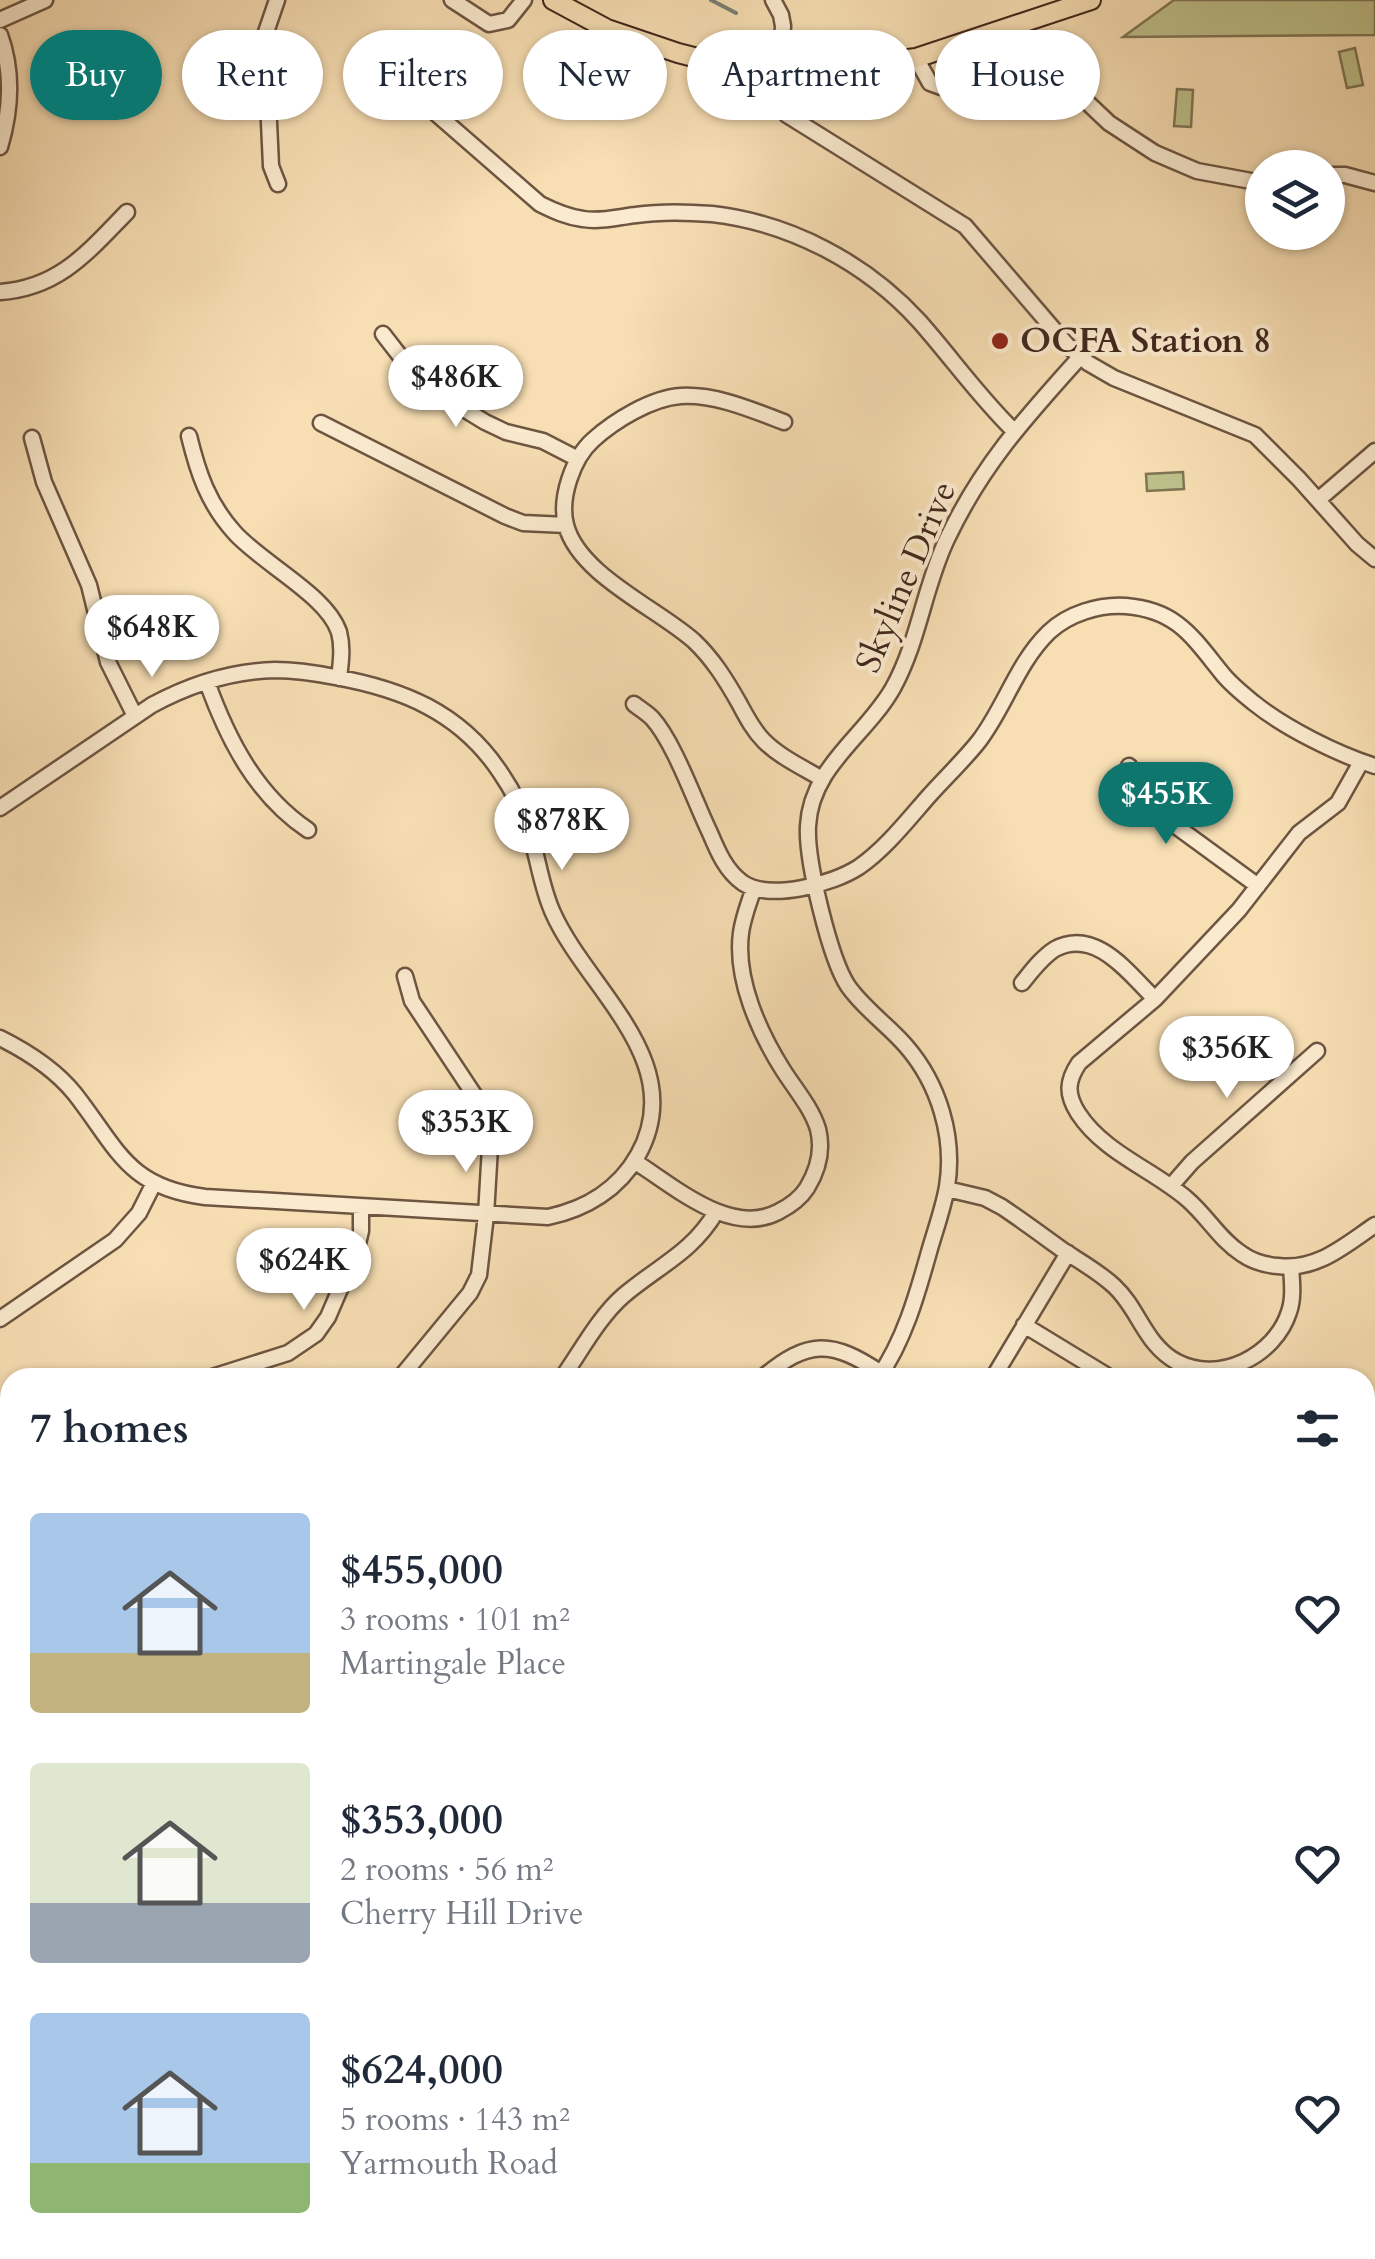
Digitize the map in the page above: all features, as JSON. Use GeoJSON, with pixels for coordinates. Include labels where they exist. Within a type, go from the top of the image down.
{"type":"FeatureCollection","features":[{"type":"Feature","properties":{"kind":"main road"},"geometry":{"type":"LineString","coordinates":[[553,0],[607,29],[687,55]]}},
{"type":"Feature","properties":{"kind":"main road"},"geometry":{"type":"LineString","coordinates":[[916,58],[1091,0]]}},
{"type":"Feature","properties":{"kind":"street"},"geometry":{"type":"LineString","coordinates":[[0,20],[46,0]]}},
{"type":"Feature","properties":{"kind":"street"},"geometry":{"type":"LineString","coordinates":[[276,0],[265,35],[270,166],[278,184]]}},
{"type":"Feature","properties":{"kind":"street"},"geometry":{"type":"LineString","coordinates":[[452,0],[489,24],[508,20],[524,0]]}},
{"type":"Feature","properties":{"kind":"street"},"geometry":{"type":"LineString","coordinates":[[774,0],[784,30]]}},
{"type":"Feature","properties":{"kind":"street"},"geometry":{"type":"LineString","coordinates":[[0,34],[9,69],[6,127],[0,147]]}},
{"type":"Feature","properties":{"kind":"street"},"geometry":{"type":"LineString","coordinates":[[916,58],[930,83],[941,87],[1048,77],[1070,86],[1109,123],[1165,158],[1196,170],[1245,179]]}},
{"type":"Feature","properties":{"kind":"street"},"geometry":{"type":"LineString","coordinates":[[444,120],[540,204],[559,214],[603,221],[674,211],[717,215],[760,224],[823,247],[888,290],[1014,431]]}},
{"type":"Feature","properties":{"kind":"street"},"geometry":{"type":"LineString","coordinates":[[796,120],[965,226],[1080,357],[1114,378],[1254,434],[1299,478],[1356,544],[1375,559]]}},
{"type":"Feature","properties":{"kind":"street"},"geometry":{"type":"LineString","coordinates":[[1345,175],[1375,182]]}},
{"type":"Feature","properties":{"kind":"street"},"geometry":{"type":"LineString","coordinates":[[0,292],[41,284],[68,269],[127,212]]}},
{"type":"Feature","properties":{"kind":"street"},"geometry":{"type":"LineString","coordinates":[[383,334],[407,365],[454,403],[496,427],[543,441],[578,458]]}},
{"type":"Feature","properties":{"kind":"street","name":"Skyline Drive"},"geometry":{"type":"LineString","coordinates":[[882,1368],[912,1306],[947,1189],[948,1135],[936,1094],[909,1050],[848,986],[834,955],[809,851],[812,799],[836,756],[876,714],[896,682],[912,646],[930,582],[969,496],[1014,431],[1080,357]]}},
{"type":"Feature","properties":{"kind":"street"},"geometry":{"type":"LineString","coordinates":[[784,422],[707,398],[681,396],[664,400],[591,441],[570,478],[565,501],[566,525],[590,565],[707,654],[765,742],[822,778]]}},
{"type":"Feature","properties":{"kind":"street"},"geometry":{"type":"LineString","coordinates":[[321,423],[506,516],[524,523],[566,525]]}},
{"type":"Feature","properties":{"kind":"street"},"geometry":{"type":"LineString","coordinates":[[188,436],[198,474],[233,532],[333,619],[342,653],[339,678]]}},
{"type":"Feature","properties":{"kind":"street"},"geometry":{"type":"LineString","coordinates":[[32,438],[44,482],[89,585],[108,662],[135,716]]}},
{"type":"Feature","properties":{"kind":"street"},"geometry":{"type":"LineString","coordinates":[[1318,500],[1375,452]]}},
{"type":"Feature","properties":{"kind":"street"},"geometry":{"type":"LineString","coordinates":[[634,704],[652,718],[668,744],[727,867],[754,888],[784,891],[857,868],[891,838],[978,742],[1000,711],[1025,663],[1051,630],[1074,616],[1111,605],[1151,610],[1181,625],[1222,674],[1258,706],[1339,753],[1368,764],[1338,803],[1299,834],[1239,910],[1155,998],[1079,1063],[1070,1076],[1069,1092],[1076,1111],[1090,1128],[1170,1186],[1198,1209],[1228,1243],[1258,1262],[1291,1267],[1316,1262],[1375,1224]]}},
{"type":"Feature","properties":{"kind":"street"},"geometry":{"type":"LineString","coordinates":[[0,808],[170,695],[231,675],[273,670],[339,678],[387,688],[427,706],[472,739],[504,778],[519,805],[552,911],[566,940],[645,1057],[650,1076],[650,1120],[642,1147],[623,1177],[594,1201],[564,1214],[532,1218],[205,1197],[154,1183],[124,1162],[57,1075],[22,1048],[0,1038]]}},
{"type":"Feature","properties":{"kind":"street"},"geometry":{"type":"LineString","coordinates":[[207,682],[240,757],[272,802],[308,830]]}},
{"type":"Feature","properties":{"kind":"street"},"geometry":{"type":"LineString","coordinates":[[1129,766],[1146,805],[1258,886]]}},
{"type":"Feature","properties":{"kind":"street"},"geometry":{"type":"LineString","coordinates":[[634,1161],[716,1212],[754,1220],[781,1211],[805,1192],[815,1173],[820,1149],[814,1119],[776,1058],[746,984],[741,934],[754,888]]}},
{"type":"Feature","properties":{"kind":"street"},"geometry":{"type":"LineString","coordinates":[[1022,984],[1052,951],[1080,944],[1109,954],[1155,998]]}},
{"type":"Feature","properties":{"kind":"street"},"geometry":{"type":"LineString","coordinates":[[405,976],[412,1001],[479,1102],[487,1122],[490,1148],[480,1275],[470,1293],[408,1368]]}},
{"type":"Feature","properties":{"kind":"street"},"geometry":{"type":"LineString","coordinates":[[1170,1186],[1317,1050]]}},
{"type":"Feature","properties":{"kind":"street"},"geometry":{"type":"LineString","coordinates":[[0,1319],[116,1240],[140,1213],[154,1183]]}},
{"type":"Feature","properties":{"kind":"street"},"geometry":{"type":"LineString","coordinates":[[947,1189],[1002,1207],[1068,1254],[1118,1290],[1156,1345],[1178,1362],[1196,1368]]}},
{"type":"Feature","properties":{"kind":"street"},"geometry":{"type":"LineString","coordinates":[[241,1368],[288,1353],[316,1334],[328,1317],[356,1252],[362,1206]]}},
{"type":"Feature","properties":{"kind":"street"},"geometry":{"type":"LineString","coordinates":[[569,1368],[621,1297],[682,1254],[716,1212]]}},
{"type":"Feature","properties":{"kind":"street"},"geometry":{"type":"LineString","coordinates":[[999,1368],[1068,1254]]}},
{"type":"Feature","properties":{"kind":"street"},"geometry":{"type":"LineString","coordinates":[[1216,1368],[1248,1360],[1274,1339],[1289,1315],[1291,1267]]}},
{"type":"Feature","properties":{"kind":"street"},"geometry":{"type":"LineString","coordinates":[[1024,1325],[1095,1368]]}},
{"type":"Feature","properties":{"kind":"street"},"geometry":{"type":"LineString","coordinates":[[775,1368],[796,1352],[826,1348],[852,1354],[870,1368]]}},
{"type":"Feature","properties":{"kind":"green space"},"geometry":{"type":"Polygon","coordinates":[[[1174,0],[1375,0],[1375,35],[1123,37],[1174,0]]]}},
{"type":"Feature","properties":{"kind":"green space"},"geometry":{"type":"Polygon","coordinates":[[[1355,48],[1363,85],[1347,88],[1339,52],[1355,48]]]}},
{"type":"Feature","properties":{"kind":"green space"},"geometry":{"type":"Polygon","coordinates":[[[1177,89],[1193,90],[1191,127],[1174,126],[1177,89]]]}},
{"type":"Feature","properties":{"kind":"green space"},"geometry":{"type":"Polygon","coordinates":[[[1183,472],[1184,489],[1147,491],[1146,474],[1183,472]]]}},
{"type":"Feature","properties":{"kind":"waterway"},"geometry":{"type":"LineString","coordinates":[[711,0],[736,13]]}},
{"type":"Feature","properties":{"kind":"place","name":"OCFA Station 8"},"geometry":{"type":"Point","coordinates":[1000,341]}}]}
